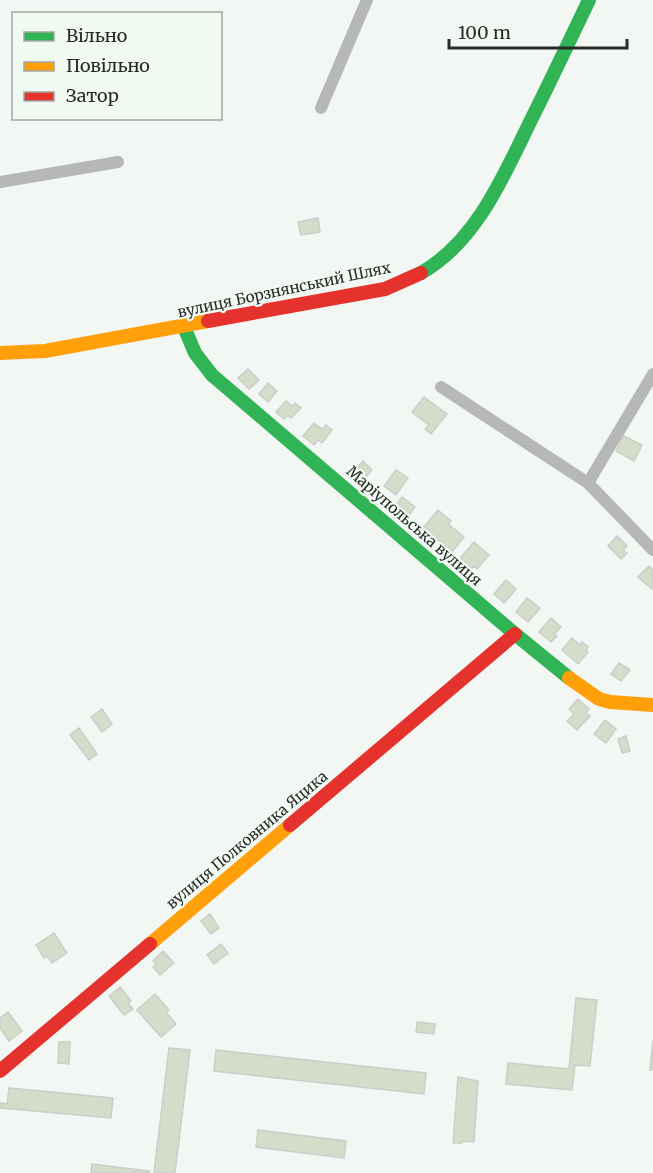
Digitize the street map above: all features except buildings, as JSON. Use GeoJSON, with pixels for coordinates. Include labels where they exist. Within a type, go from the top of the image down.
{"type":"FeatureCollection","features":[{"type":"Feature","properties":{"kind":"street"},"geometry":{"type":"LineString","coordinates":[[321,108],[367,0]]}},
{"type":"Feature","properties":{"kind":"street","name":"вулиця Борзнянський Шлях"},"geometry":{"type":"LineString","coordinates":[[0,353],[45,351],[184,327],[385,289],[411,279],[435,264],[459,241],[479,215],[503,177],[589,0]]}},
{"type":"Feature","properties":{"kind":"street"},"geometry":{"type":"LineString","coordinates":[[0,182],[118,162]]}},
{"type":"Feature","properties":{"kind":"street","name":"Маріупольська вулиця"},"geometry":{"type":"LineString","coordinates":[[184,327],[193,352],[201,365],[573,681],[599,699],[653,705]]}},
{"type":"Feature","properties":{"kind":"street","name":"вулиця Борзнянський Шлях"},"geometry":{"type":"LineString","coordinates":[[0,366],[45,351]]}},
{"type":"Feature","properties":{"kind":"street"},"geometry":{"type":"LineString","coordinates":[[588,483],[653,374]]}},
{"type":"Feature","properties":{"kind":"street"},"geometry":{"type":"LineString","coordinates":[[441,387],[588,483],[653,550]]}},
{"type":"Feature","properties":{"kind":"street","name":"вулиця Полковника Яцика"},"geometry":{"type":"LineString","coordinates":[[0,1071],[515,634]]}},
{"type":"Feature","properties":{"kind":"traffic: fast"},"geometry":{"type":"LineString","coordinates":[[421,273],[458,243],[487,205],[510,163],[589,0]]}},
{"type":"Feature","properties":{"kind":"traffic: fast"},"geometry":{"type":"LineString","coordinates":[[184,327],[195,353],[212,375],[569,678]]}},
{"type":"Feature","properties":{"kind":"traffic: slow"},"geometry":{"type":"LineString","coordinates":[[0,353],[45,351],[208,321]]}},
{"type":"Feature","properties":{"kind":"traffic: slow"},"geometry":{"type":"LineString","coordinates":[[569,678],[599,699],[653,705]]}},
{"type":"Feature","properties":{"kind":"traffic: slow"},"geometry":{"type":"LineString","coordinates":[[150,944],[290,825]]}},
{"type":"Feature","properties":{"kind":"traffic: jam"},"geometry":{"type":"LineString","coordinates":[[208,321],[385,289],[421,273]]}},
{"type":"Feature","properties":{"kind":"traffic: jam"},"geometry":{"type":"LineString","coordinates":[[290,825],[515,634]]}},
{"type":"Feature","properties":{"kind":"traffic: jam"},"geometry":{"type":"LineString","coordinates":[[0,1071],[150,944]]}}]}
